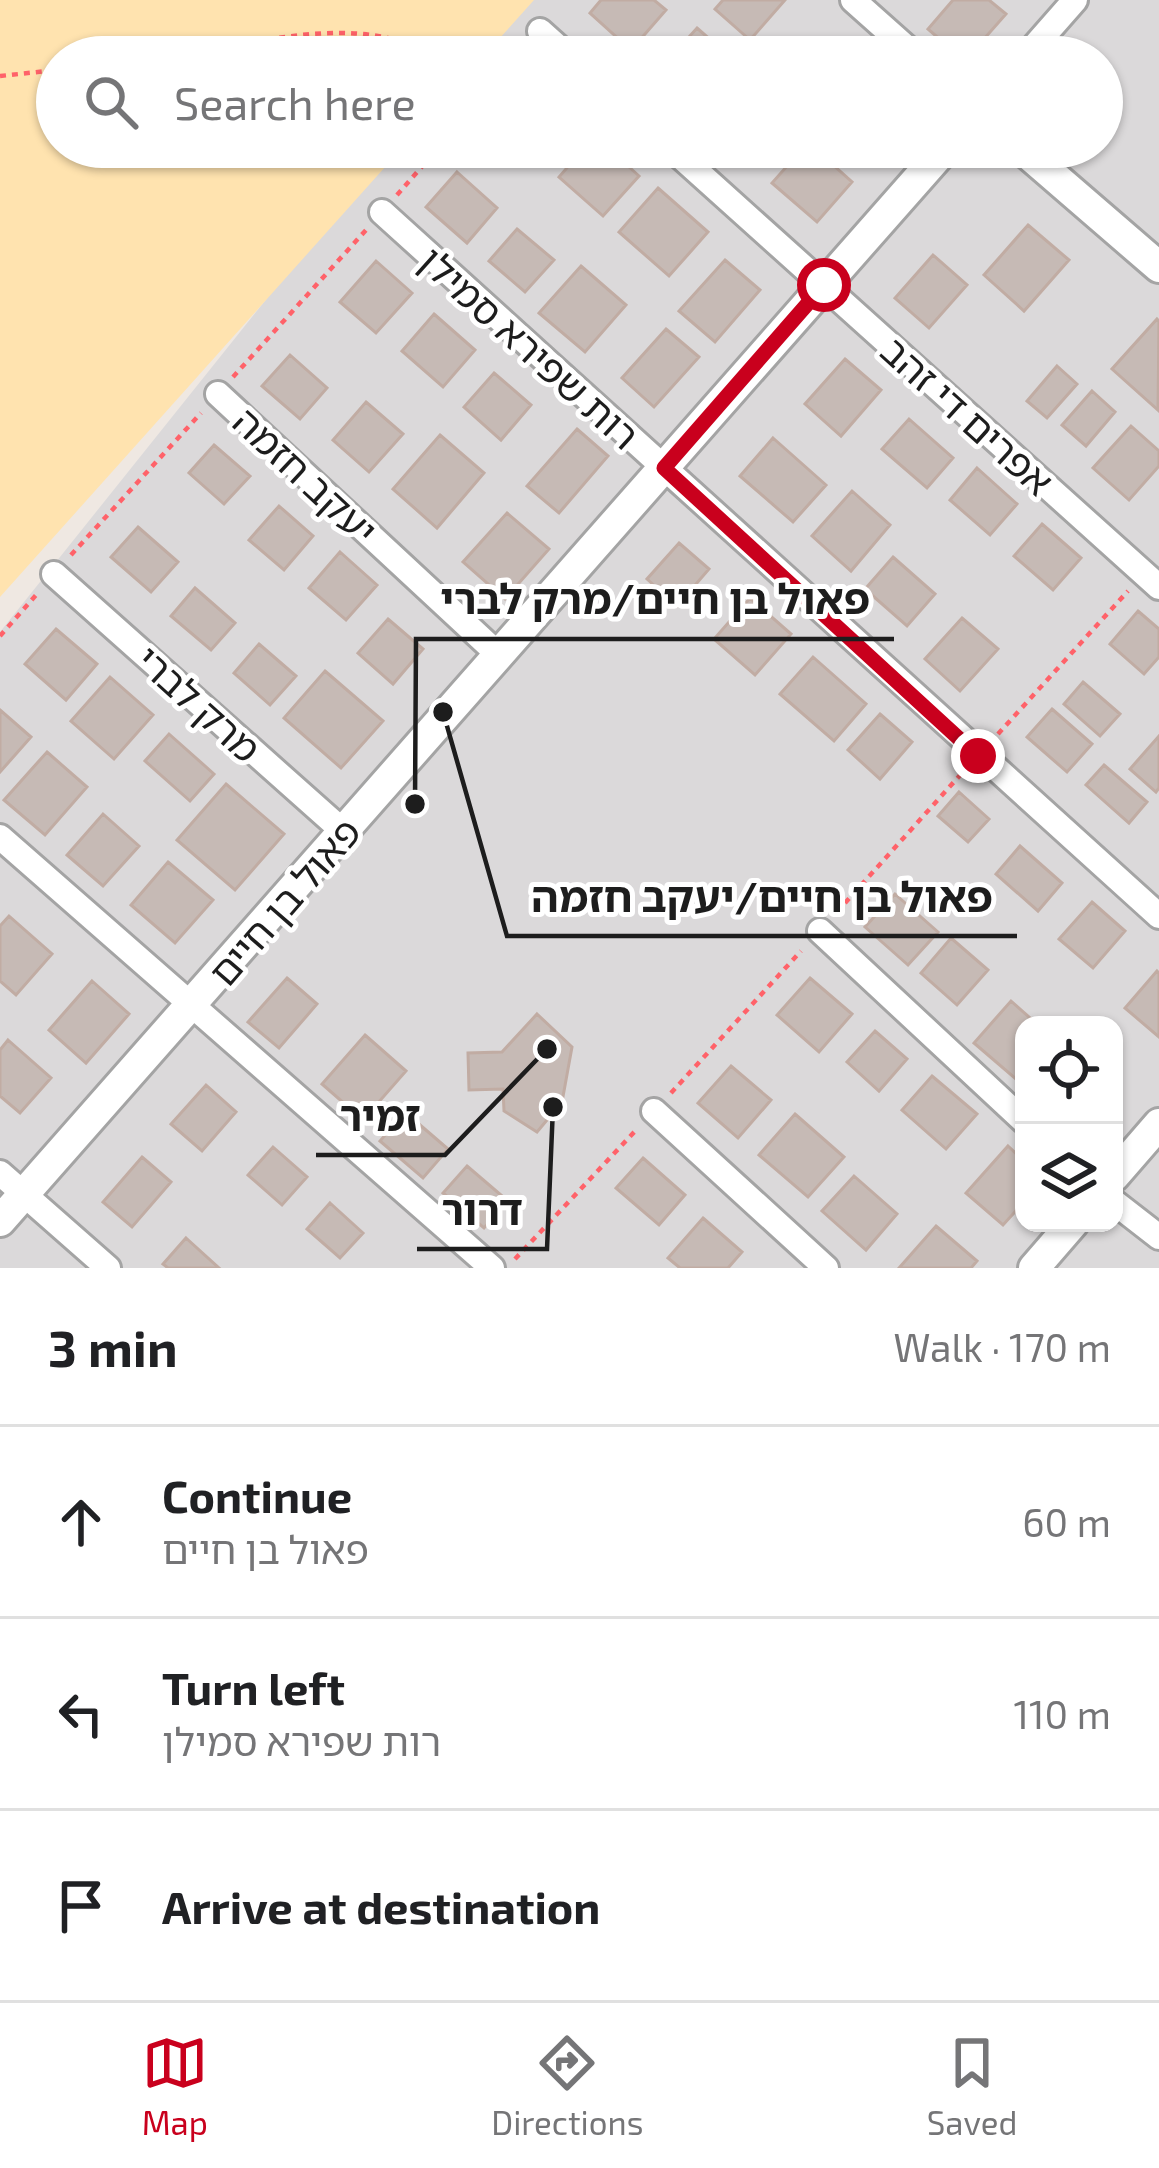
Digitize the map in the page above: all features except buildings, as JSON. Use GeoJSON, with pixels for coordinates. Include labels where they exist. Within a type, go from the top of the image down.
{"type":"FeatureCollection","features":[{"type":"Feature","properties":{"kind":"street"},"geometry":{"type":"LineString","coordinates":[[853,0],[893,36]]}},
{"type":"Feature","properties":{"kind":"street"},"geometry":{"type":"LineString","coordinates":[[1043,36],[1075,0]]}},
{"type":"Feature","properties":{"kind":"street"},"geometry":{"type":"LineString","coordinates":[[540,31],[546,36]]}},
{"type":"Feature","properties":{"kind":"street","name":"אפרים די זהב"},"geometry":{"type":"LineString","coordinates":[[693,168],[1159,586]]}},
{"type":"Feature","properties":{"kind":"street","name":"פאול בן חיים"},"geometry":{"type":"LineString","coordinates":[[0,1221],[927,168]]}},
{"type":"Feature","properties":{"kind":"street"},"geometry":{"type":"LineString","coordinates":[[1044,168],[1159,267]]}},
{"type":"Feature","properties":{"kind":"street","name":"רות שפירא סמילן"},"geometry":{"type":"LineString","coordinates":[[382,212],[1159,916]]}},
{"type":"Feature","properties":{"kind":"street","name":"יעקב חזמה"},"geometry":{"type":"LineString","coordinates":[[218,394],[500,655]]}},
{"type":"Feature","properties":{"kind":"street","name":"מרק לברי"},"geometry":{"type":"LineString","coordinates":[[54,574],[344,832]]}},
{"type":"Feature","properties":{"kind":"street"},"geometry":{"type":"LineString","coordinates":[[0,837],[492,1268]]}},
{"type":"Feature","properties":{"kind":"street"},"geometry":{"type":"LineString","coordinates":[[820,931],[1015,1112]]}},
{"type":"Feature","properties":{"kind":"street"},"geometry":{"type":"LineString","coordinates":[[654,1111],[826,1268]]}},
{"type":"Feature","properties":{"kind":"street"},"geometry":{"type":"LineString","coordinates":[[1123,1166],[1159,1124]]}},
{"type":"Feature","properties":{"kind":"street"},"geometry":{"type":"LineString","coordinates":[[0,1173],[108,1268]]}},
{"type":"Feature","properties":{"kind":"street"},"geometry":{"type":"LineString","coordinates":[[1123,1209],[1159,1238]]}},
{"type":"Feature","properties":{"kind":"street"},"geometry":{"type":"LineString","coordinates":[[1034,1268],[1065,1232]]}},
{"type":"Feature","properties":{"kind":"path"},"geometry":{"type":"LineString","coordinates":[[308,36],[347,30],[376,36]]}},
{"type":"Feature","properties":{"kind":"path"},"geometry":{"type":"LineString","coordinates":[[0,76],[36,72]]}},
{"type":"Feature","properties":{"kind":"shaded area"},"geometry":{"type":"Polygon","coordinates":[[[506,0],[1159,0],[1159,1268],[0,1268],[0,632],[371,168],[1123,168],[1123,36],[477,36],[506,0]]]}},
{"type":"Feature","properties":{"kind":"sand"},"geometry":{"type":"Polygon","coordinates":[[[0,0],[534,0],[502,36],[36,36],[36,168],[384,168],[0,597],[0,0]]]}},
{"type":"Feature","properties":{"kind":"place","name":"פאול בן חיים/יעקב חזמה"},"geometry":{"type":"Point","coordinates":[443,712]}},
{"type":"Feature","properties":{"kind":"place","name":"פאול בן חיים/מרק לברי"},"geometry":{"type":"Point","coordinates":[415,804]}},
{"type":"Feature","properties":{"kind":"place","name":"זמיר"},"geometry":{"type":"Point","coordinates":[547,1049]}},
{"type":"Feature","properties":{"kind":"place","name":"דרור"},"geometry":{"type":"Point","coordinates":[553,1107]}},
{"type":"Feature","properties":{"kind":"route"},"geometry":{"type":"LineString","coordinates":[[824,285],[664,468],[978,756]]}}]}
